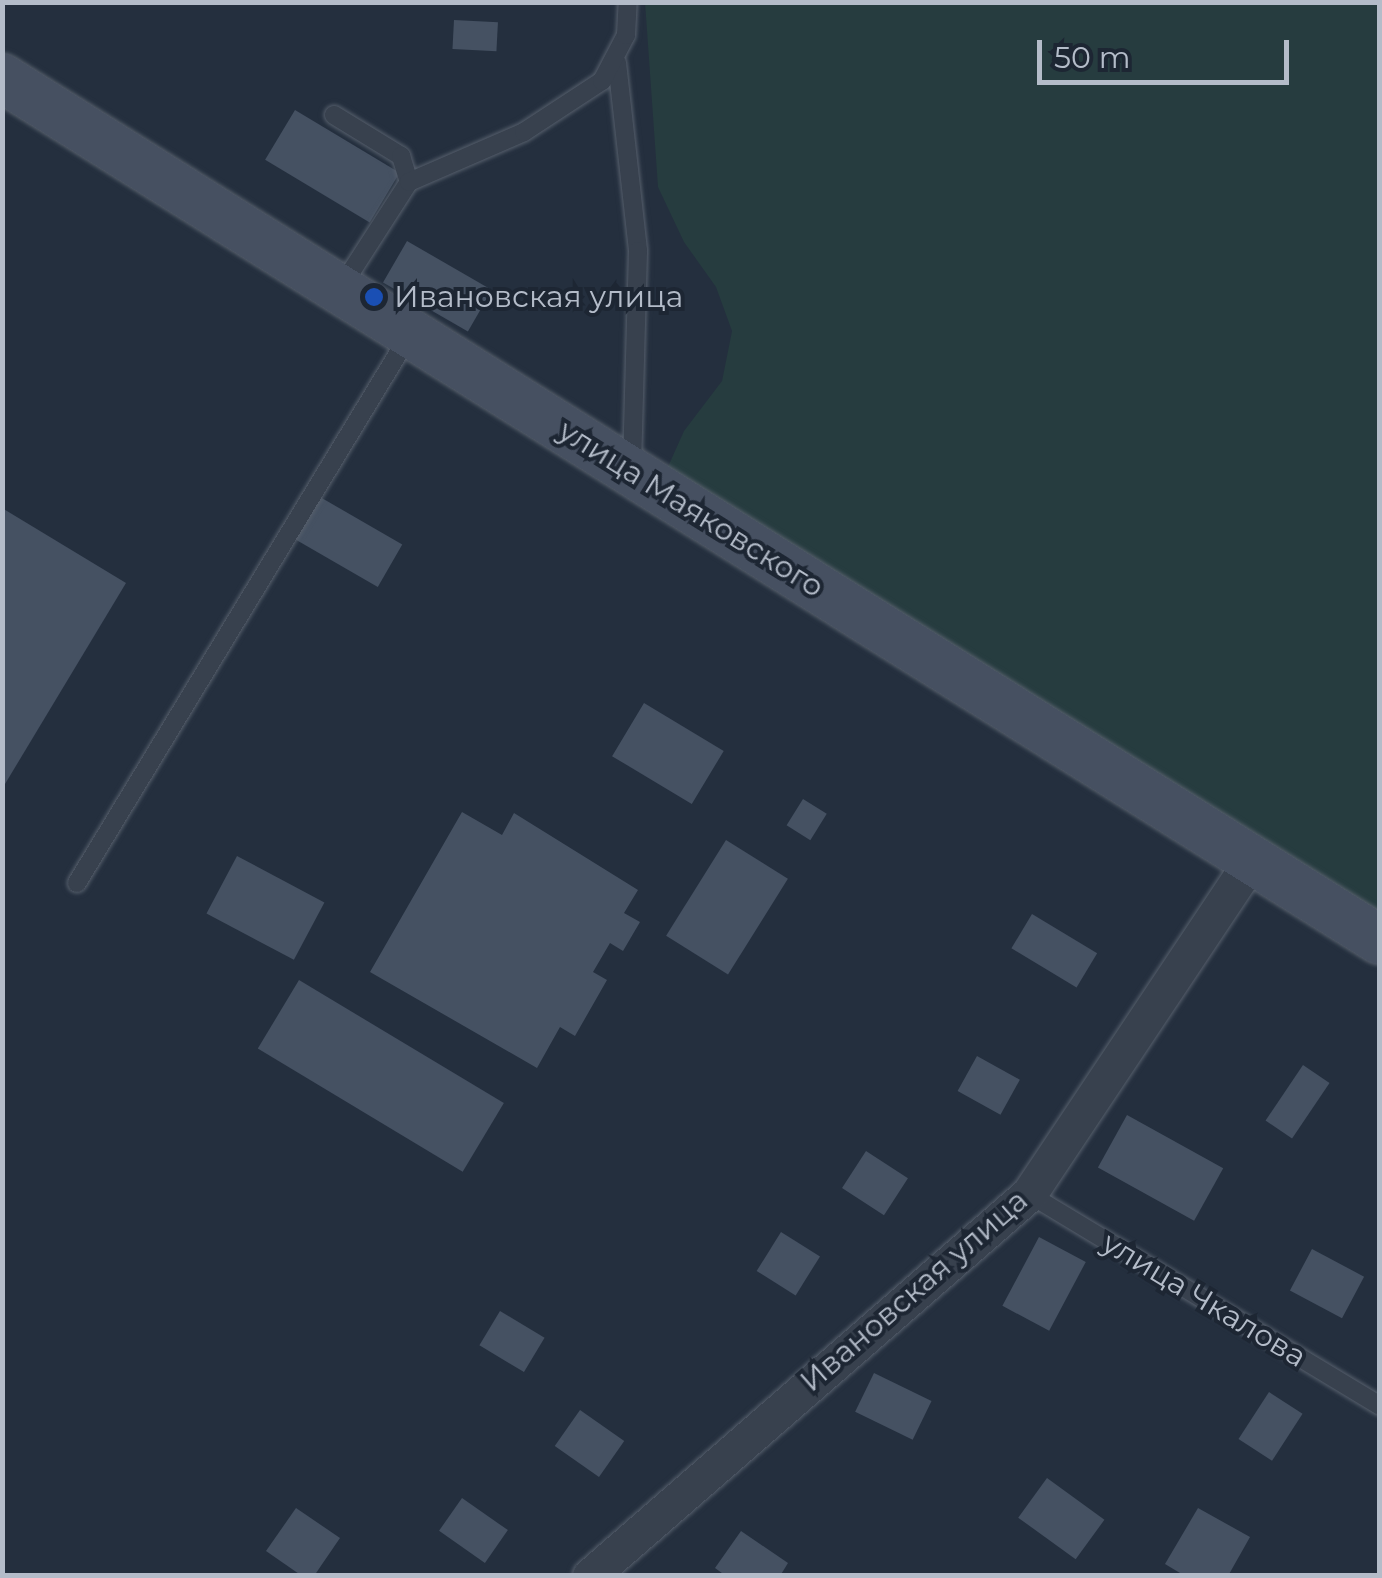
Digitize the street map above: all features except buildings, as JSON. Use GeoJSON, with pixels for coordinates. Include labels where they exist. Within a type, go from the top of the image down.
{"type":"FeatureCollection","features":[{"type":"Feature","properties":{"kind":"street","name":"улица Маяковского"},"geometry":{"type":"LineString","coordinates":[[2,78],[1380,940]]}},
{"type":"Feature","properties":{"kind":"street","name":"Ивановская улица"},"geometry":{"type":"LineString","coordinates":[[590,1576],[1030,1194],[1252,860]]}},
{"type":"Feature","properties":{"kind":"lane"},"geometry":{"type":"LineString","coordinates":[[628,2],[616,63],[638,251],[632,472]]}},
{"type":"Feature","properties":{"kind":"lane"},"geometry":{"type":"LineString","coordinates":[[340,290],[409,182],[570,107],[616,63]]}},
{"type":"Feature","properties":{"kind":"lane"},"geometry":{"type":"LineString","coordinates":[[334,115],[400,156],[409,182]]}},
{"type":"Feature","properties":{"kind":"lane"},"geometry":{"type":"LineString","coordinates":[[77,883],[410,334]]}},
{"type":"Feature","properties":{"kind":"lane","name":"улица Чкалова"},"geometry":{"type":"LineString","coordinates":[[1030,1194],[1380,1406]]}},
{"type":"Feature","properties":{"kind":"green space"},"geometry":{"type":"Polygon","coordinates":[[[645,2],[1379,3],[1379,940],[658,489],[684,431],[722,381],[732,331],[716,287],[684,242],[658,187],[645,2]]]}},
{"type":"Feature","properties":{"kind":"place","name":"Ивановская улица"},"geometry":{"type":"Point","coordinates":[374,297]}}]}
